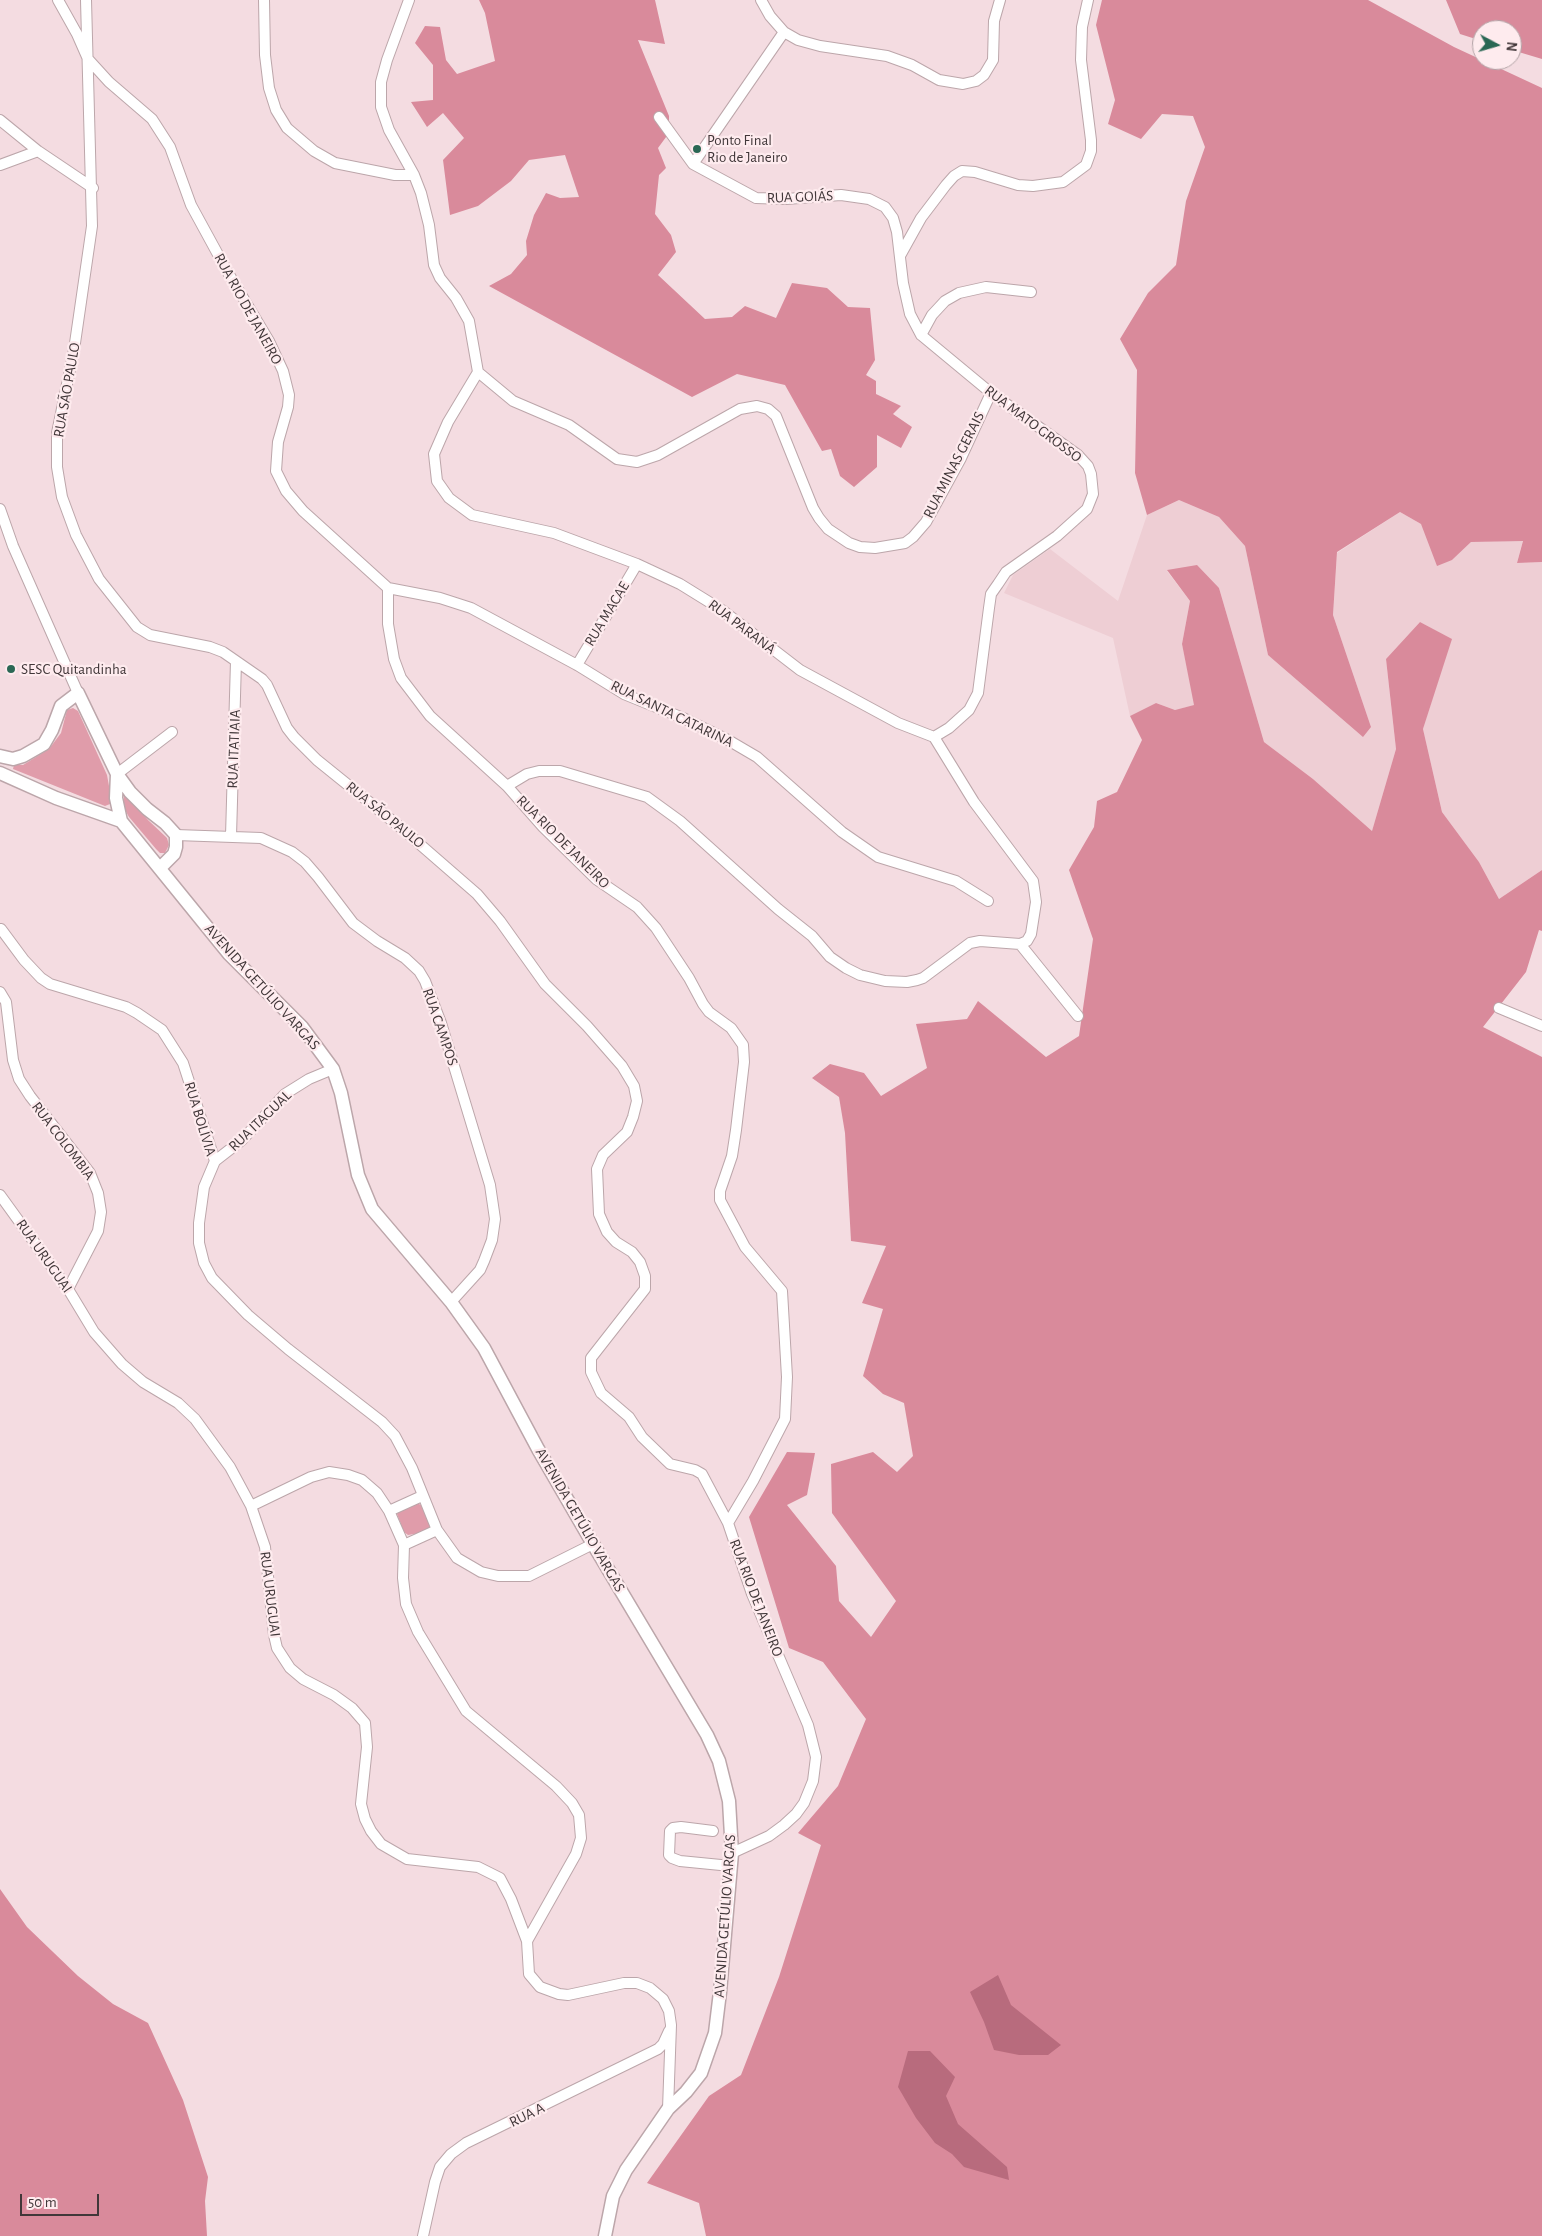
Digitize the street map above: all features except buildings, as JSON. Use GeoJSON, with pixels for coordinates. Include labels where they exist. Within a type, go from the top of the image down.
{"type":"FeatureCollection","features":[{"type":"Feature","properties":{"kind":"street","name":"RUA RIO DE JANEIRO"},"geometry":{"type":"LineString","coordinates":[[58,0],[77,34],[88,59],[109,82],[152,119],[170,147],[191,205],[227,271],[270,342],[283,371],[289,395],[288,407],[278,442],[276,471],[280,481],[303,511],[388,588],[388,624],[394,659],[401,678],[430,716],[507,786],[544,827],[596,879],[637,907],[656,928],[689,978],[703,1004],[736,1033],[745,1053],[732,1156],[720,1191],[720,1200],[745,1247],[782,1291],[787,1377],[785,1419],[753,1481],[728,1523],[752,1594],[808,1725],[816,1757],[813,1781],[804,1803],[796,1814],[769,1836],[731,1859]]}},
{"type":"Feature","properties":{"kind":"street","name":"RUA SÃO PAULO"},"geometry":{"type":"LineString","coordinates":[[86,0],[93,188],[92,226],[74,350],[57,433],[57,467],[62,497],[76,535],[99,579],[137,626],[150,635],[210,646],[223,652],[256,674],[267,685],[287,728],[317,760],[453,871],[491,909],[540,978],[610,1051],[634,1086],[637,1101],[634,1117],[627,1132],[603,1155],[597,1168],[598,1196],[599,1214],[608,1232],[616,1242],[632,1252],[640,1262],[645,1276],[645,1289],[590,1358],[591,1372],[601,1393],[629,1417],[642,1437],[670,1464],[695,1470],[702,1474],[728,1523]]}},
{"type":"Feature","properties":{"kind":"street"},"geometry":{"type":"LineString","coordinates":[[264,0],[269,88],[276,110],[287,128],[314,151],[335,163],[396,175],[414,175]]}},
{"type":"Feature","properties":{"kind":"street"},"geometry":{"type":"LineString","coordinates":[[409,0],[383,74],[381,107],[389,130],[414,175],[429,225],[434,264],[440,278],[456,298],[469,321],[478,372]]}},
{"type":"Feature","properties":{"kind":"street"},"geometry":{"type":"LineString","coordinates":[[761,0],[770,16],[784,32],[798,40],[820,46],[897,58],[939,80],[970,83],[984,76],[993,60],[994,21],[1000,0]]}},
{"type":"Feature","properties":{"kind":"street"},"geometry":{"type":"LineString","coordinates":[[900,256],[926,211],[946,184],[954,176],[962,172],[975,172],[1018,185],[1033,186],[1063,182],[1086,165],[1091,151],[1081,60],[1082,27],[1088,0]]}},
{"type":"Feature","properties":{"kind":"street"},"geometry":{"type":"LineString","coordinates":[[693,164],[784,32]]}},
{"type":"Feature","properties":{"kind":"street","name":"RUA GOIÁS"},"geometry":{"type":"LineString","coordinates":[[659,117],[693,164],[756,198],[778,200],[841,195],[869,199],[889,211],[897,232]]}},
{"type":"Feature","properties":{"kind":"street"},"geometry":{"type":"LineString","coordinates":[[0,120],[38,151],[93,188]]}},
{"type":"Feature","properties":{"kind":"street"},"geometry":{"type":"LineString","coordinates":[[0,165],[38,151]]}},
{"type":"Feature","properties":{"kind":"street","name":"RUA MATO GROSSO"},"geometry":{"type":"LineString","coordinates":[[897,232],[910,314],[921,335],[991,393],[1078,455],[1088,466],[1091,474],[1093,494],[1087,509],[1080,517],[1006,572],[991,594],[978,694],[969,710],[949,728],[934,737]]}},
{"type":"Feature","properties":{"kind":"street"},"geometry":{"type":"LineString","coordinates":[[921,335],[932,315],[945,300],[959,293],[986,287],[1031,292]]}},
{"type":"Feature","properties":{"kind":"street","name":"RUA MINAS GERAIS"},"geometry":{"type":"LineString","coordinates":[[478,372],[513,402],[569,425],[602,450],[617,459],[627,461],[646,460],[658,455],[740,409],[757,406],[768,409],[776,416],[813,508],[819,518],[838,537],[849,543],[866,548],[896,546],[904,543],[919,530],[933,512],[991,393]]}},
{"type":"Feature","properties":{"kind":"street","name":"RUA PARANÁ"},"geometry":{"type":"LineString","coordinates":[[478,372],[448,422],[434,454],[435,472],[442,490],[472,515],[554,533],[637,564],[703,597],[800,670],[898,723],[934,737]]}},
{"type":"Feature","properties":{"kind":"street","name":"AVENIDA GETÚLIO VARGAS"},"geometry":{"type":"LineString","coordinates":[[0,509],[78,694],[117,774],[130,792],[176,835]]}},
{"type":"Feature","properties":{"kind":"street","name":"RUA MACAE"},"geometry":{"type":"LineString","coordinates":[[577,665],[637,564]]}},
{"type":"Feature","properties":{"kind":"street","name":"RUA SANTA CATARINA"},"geometry":{"type":"LineString","coordinates":[[388,588],[440,598],[471,608],[577,665],[624,694],[683,718],[757,757],[842,832],[878,858],[956,881],[988,901]]}},
{"type":"Feature","properties":{"kind":"street","name":"RUA ITATIAIA"},"geometry":{"type":"LineString","coordinates":[[231,836],[236,661]]}},
{"type":"Feature","properties":{"kind":"street"},"geometry":{"type":"LineString","coordinates":[[0,756],[13,759],[23,756],[44,744],[52,730],[61,706],[78,694]]}},
{"type":"Feature","properties":{"kind":"street"},"geometry":{"type":"LineString","coordinates":[[117,774],[172,732]]}},
{"type":"Feature","properties":{"kind":"street"},"geometry":{"type":"LineString","coordinates":[[507,786],[527,774],[560,771],[647,797],[680,821],[778,909],[812,936],[830,957],[846,968],[860,975],[885,981],[917,980],[923,978],[970,943],[980,941],[1020,944],[1027,941],[1034,920],[1036,902],[1032,881],[974,802],[934,737]]}},
{"type":"Feature","properties":{"kind":"street"},"geometry":{"type":"LineString","coordinates":[[0,773],[56,798],[121,821]]}},
{"type":"Feature","properties":{"kind":"street","name":"AVENIDA GETÚLIO VARGAS"},"geometry":{"type":"LineString","coordinates":[[117,774],[116,798],[121,821],[229,954],[302,1027],[333,1070],[341,1093],[358,1174],[367,1198],[383,1223],[451,1302],[484,1348],[592,1544],[707,1735],[719,1761],[729,1801],[731,1859],[715,2033],[700,2073],[686,2092],[668,2109],[626,2170],[613,2196],[605,2236]]}},
{"type":"Feature","properties":{"kind":"street"},"geometry":{"type":"LineString","coordinates":[[160,868],[174,854],[176,835]]}},
{"type":"Feature","properties":{"kind":"street","name":"RUA CAMPOS"},"geometry":{"type":"LineString","coordinates":[[176,835],[261,838],[292,852],[305,862],[331,892],[342,911],[353,923],[376,941],[412,964],[428,988],[441,1023],[487,1176],[495,1220],[492,1240],[480,1270],[451,1302]]}},
{"type":"Feature","properties":{"kind":"street","name":"RUA BOLÍVIA"},"geometry":{"type":"LineString","coordinates":[[0,928],[24,960],[41,978],[50,984],[126,1007],[162,1030],[183,1063],[215,1161],[204,1187],[199,1223],[199,1243],[204,1263],[212,1278],[248,1315],[288,1349],[382,1422],[404,1450],[436,1530],[457,1558],[481,1572],[498,1576],[530,1576],[592,1544]]}},
{"type":"Feature","properties":{"kind":"street"},"geometry":{"type":"LineString","coordinates":[[1020,944],[1078,1016]]}},
{"type":"Feature","properties":{"kind":"street","name":"RUA COLOMBIA"},"geometry":{"type":"LineString","coordinates":[[0,992],[6,1002],[13,1060],[19,1079],[90,1173],[98,1193],[101,1212],[98,1231],[87,1256],[68,1289]]}},
{"type":"Feature","properties":{"kind":"street"},"geometry":{"type":"LineString","coordinates":[[1499,1008],[1542,1026]]}},
{"type":"Feature","properties":{"kind":"street","name":"RUA ITAGUAL"},"geometry":{"type":"LineString","coordinates":[[215,1161],[242,1140],[285,1094],[309,1079],[333,1070]]}},
{"type":"Feature","properties":{"kind":"street","name":"RUA URUGUAI"},"geometry":{"type":"LineString","coordinates":[[0,1195],[68,1289],[94,1332],[122,1364],[142,1382],[178,1403],[194,1418],[230,1467],[251,1506],[265,1547],[272,1627],[277,1648],[290,1668],[303,1679],[334,1695],[352,1708],[365,1723],[367,1747],[361,1804],[365,1819],[381,1844],[408,1859],[478,1867],[500,1878],[511,1899],[527,1941],[529,1974],[540,1987],[568,1995],[624,1983],[637,1983],[650,1988],[663,1999],[669,2011],[671,2025],[668,2109]]}},
{"type":"Feature","properties":{"kind":"street"},"geometry":{"type":"LineString","coordinates":[[251,1506],[311,1477],[329,1472],[348,1474],[362,1480],[377,1493],[389,1511],[404,1545],[403,1578],[406,1604],[418,1632],[466,1711],[556,1786],[572,1802],[579,1814],[581,1838],[576,1854],[527,1941]]}},
{"type":"Feature","properties":{"kind":"street"},"geometry":{"type":"LineString","coordinates":[[389,1511],[422,1496]]}},
{"type":"Feature","properties":{"kind":"street"},"geometry":{"type":"LineString","coordinates":[[404,1545],[436,1530]]}},
{"type":"Feature","properties":{"kind":"street"},"geometry":{"type":"LineString","coordinates":[[713,1831],[681,1827],[673,1828],[670,1831],[669,1855],[680,1860],[731,1859]]}},
{"type":"Feature","properties":{"kind":"street","name":"RUA A"},"geometry":{"type":"LineString","coordinates":[[423,2236],[440,2167],[451,2154],[466,2143],[658,2049],[663,2044],[671,2025]]}},
{"type":"Feature","properties":{"kind":"shaded area"},"geometry":{"type":"Polygon","coordinates":[[[479,0],[655,0],[665,44],[638,40],[669,116],[669,133],[658,148],[666,168],[659,175],[655,214],[671,235],[676,252],[658,275],[705,319],[732,317],[745,306],[776,318],[792,283],[827,288],[848,307],[870,308],[875,360],[866,375],[876,381],[876,394],[901,406],[893,414],[912,427],[901,448],[877,435],[877,467],[854,487],[840,476],[831,449],[822,451],[785,385],[737,374],[692,397],[489,286],[511,274],[527,255],[526,241],[534,215],[546,193],[560,198],[579,197],[565,155],[529,160],[511,181],[478,206],[450,215],[443,160],[464,138],[443,113],[427,127],[411,102],[433,100],[433,65],[415,43],[425,26],[440,27],[446,60],[457,74],[495,61],[485,13],[479,0]]]}},
{"type":"Feature","properties":{"kind":"shaded area"},"geometry":{"type":"Polygon","coordinates":[[[1102,0],[1368,0],[1472,55],[1472,70],[1503,70],[1542,88],[1542,562],[1517,563],[1523,541],[1471,542],[1452,560],[1437,566],[1421,524],[1400,512],[1337,552],[1333,615],[1371,727],[1363,737],[1268,655],[1245,546],[1219,517],[1179,500],[1147,515],[1135,473],[1137,370],[1120,339],[1148,293],[1176,265],[1186,201],[1205,147],[1193,116],[1162,114],[1141,139],[1108,124],[1115,100],[1096,25],[1102,0]]]}},
{"type":"Feature","properties":{"kind":"shaded area"},"geometry":{"type":"Polygon","coordinates":[[[1446,0],[1542,0],[1542,59],[1522,53],[1522,20],[1472,20],[1472,38],[1460,34],[1446,0]]]}},
{"type":"Feature","properties":{"kind":"shaded area"},"geometry":{"type":"Polygon","coordinates":[[[1179,500],[1219,517],[1245,546],[1268,655],[1371,727],[1333,615],[1337,553],[1400,512],[1421,524],[1452,560],[1471,542],[1523,540],[1517,563],[1542,562],[1542,870],[1499,899],[1479,862],[1442,812],[1423,729],[1451,639],[1420,622],[1386,659],[1396,749],[1372,831],[1313,779],[1264,742],[1219,588],[1167,571],[1190,601],[1182,644],[1195,705],[1175,710],[1156,703],[1130,716],[1113,638],[1004,593],[1013,575],[1050,549],[1118,601],[1147,515],[1179,500]]]}},
{"type":"Feature","properties":{"kind":"shaded area"},"geometry":{"type":"Polygon","coordinates":[[[1197,565],[1219,588],[1264,742],[1313,779],[1372,831],[1396,749],[1386,659],[1420,622],[1452,639],[1423,729],[1442,812],[1479,862],[1499,899],[1542,870],[1542,931],[1539,930],[1526,972],[1483,1027],[1542,1057],[1542,2236],[706,2236],[699,2203],[647,2183],[709,2096],[741,2075],[779,1977],[821,1845],[798,1833],[838,1786],[866,1719],[823,1662],[789,1648],[749,1517],[787,1452],[815,1453],[807,1495],[787,1505],[836,1566],[839,1601],[871,1637],[896,1601],[832,1513],[831,1464],[873,1452],[897,1472],[913,1456],[904,1403],[883,1394],[863,1376],[883,1309],[862,1303],[886,1246],[851,1241],[845,1133],[839,1097],[812,1078],[830,1064],[864,1073],[881,1096],[927,1068],[916,1024],[967,1019],[978,1001],[1046,1057],[1079,1036],[1093,939],[1069,870],[1094,827],[1097,801],[1117,792],[1142,740],[1130,716],[1156,703],[1175,710],[1194,705],[1182,644],[1190,601],[1167,570],[1197,565]]]}},
{"type":"Feature","properties":{"kind":"shaded area"},"geometry":{"type":"Polygon","coordinates":[[[73,708],[78,711],[107,775],[111,797],[110,804],[105,806],[13,769],[14,765],[23,765],[49,749],[61,733],[67,710],[73,708]]]}},
{"type":"Feature","properties":{"kind":"shaded area"},"geometry":{"type":"Polygon","coordinates":[[[127,795],[148,820],[167,838],[169,845],[165,853],[160,853],[156,849],[129,817],[124,808],[124,796],[127,795]]]}},
{"type":"Feature","properties":{"kind":"shaded area"},"geometry":{"type":"Polygon","coordinates":[[[417,1503],[421,1505],[430,1526],[420,1533],[408,1535],[404,1532],[397,1514],[399,1510],[417,1503]]]}},
{"type":"Feature","properties":{"kind":"shaded area"},"geometry":{"type":"Polygon","coordinates":[[[0,1889],[27,1927],[78,1976],[113,2004],[148,2023],[183,2100],[208,2177],[205,2201],[207,2236],[0,2236],[0,1889]]]}},
{"type":"Feature","properties":{"kind":"shaded area"},"geometry":{"type":"Polygon","coordinates":[[[998,1975],[1011,2005],[1061,2045],[1048,2055],[1019,2055],[994,2050],[970,1992],[998,1975]]]}},
{"type":"Feature","properties":{"kind":"shaded area"},"geometry":{"type":"Polygon","coordinates":[[[908,2051],[930,2051],[955,2077],[946,2096],[958,2124],[1007,2167],[1009,2180],[964,2167],[952,2154],[935,2143],[916,2118],[898,2087],[908,2051]]]}},
{"type":"Feature","properties":{"kind":"place","name":"Ponto Final Rio de Janeiro"},"geometry":{"type":"Point","coordinates":[697,149]}},
{"type":"Feature","properties":{"kind":"place","name":"SESC Quitandinha"},"geometry":{"type":"Point","coordinates":[11,669]}}]}
